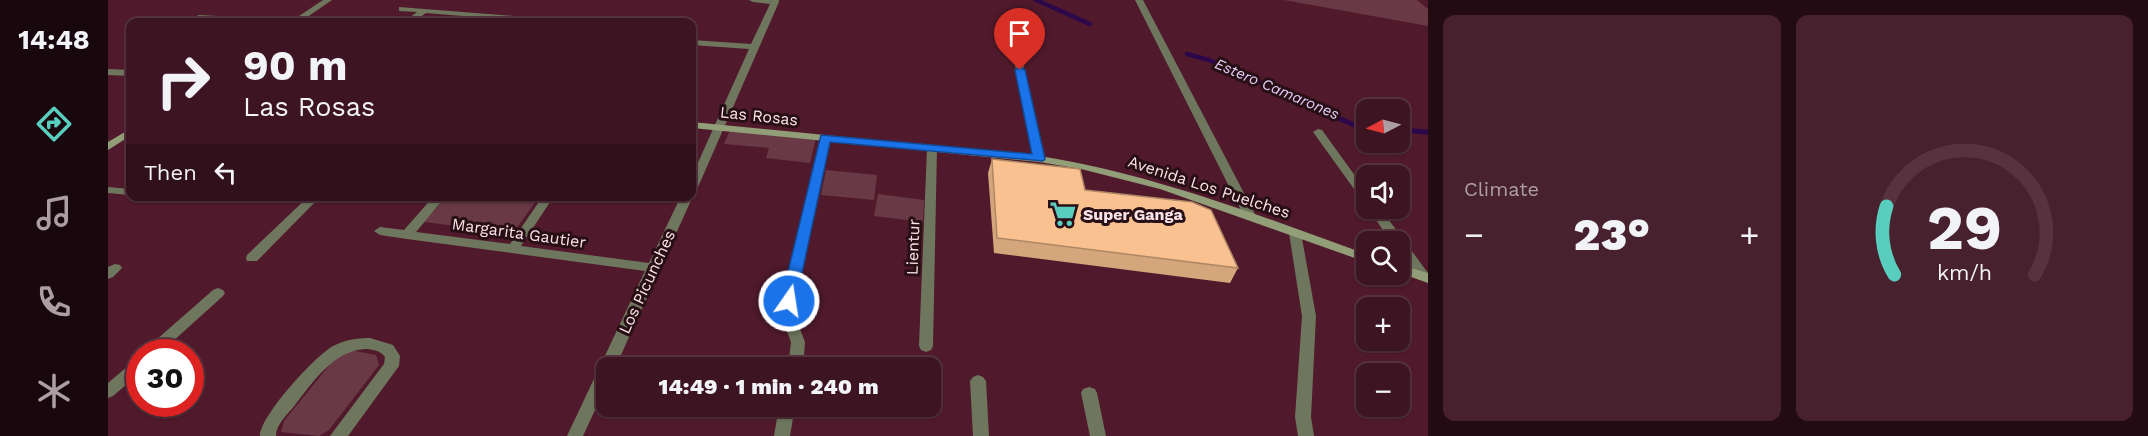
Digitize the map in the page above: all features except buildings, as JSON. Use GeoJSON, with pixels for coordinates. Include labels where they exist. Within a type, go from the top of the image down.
{"type":"FeatureCollection","features":[{"type":"Feature","properties":{"kind":"main road","name":"Las Rosas"},"geometry":{"type":"LineString","coordinates":[[696,125],[1039,159]]}},
{"type":"Feature","properties":{"kind":"main road"},"geometry":{"type":"LineString","coordinates":[[108,147],[126,135]]}},
{"type":"Feature","properties":{"kind":"main road","name":"Avenida Los Puelches"},"geometry":{"type":"LineString","coordinates":[[1039,159],[1085,166],[1136,178],[1356,254]]}},
{"type":"Feature","properties":{"kind":"main road"},"geometry":{"type":"LineString","coordinates":[[1410,272],[1426,277]]}},
{"type":"Feature","properties":{"kind":"street"},"geometry":{"type":"LineString","coordinates":[[301,18],[328,0]]}},
{"type":"Feature","properties":{"kind":"street"},"geometry":{"type":"LineString","coordinates":[[696,178],[775,1],[753,0]]}},
{"type":"Feature","properties":{"kind":"street"},"geometry":{"type":"LineString","coordinates":[[1138,0],[1250,216]]}},
{"type":"Feature","properties":{"kind":"street"},"geometry":{"type":"LineString","coordinates":[[402,9],[487,18]]}},
{"type":"Feature","properties":{"kind":"street"},"geometry":{"type":"LineString","coordinates":[[414,18],[424,11]]}},
{"type":"Feature","properties":{"kind":"street"},"geometry":{"type":"LineString","coordinates":[[199,17],[218,18]]}},
{"type":"Feature","properties":{"kind":"street"},"geometry":{"type":"LineString","coordinates":[[696,42],[755,47]]}},
{"type":"Feature","properties":{"kind":"street"},"geometry":{"type":"LineString","coordinates":[[1016,51],[1039,159]]}},
{"type":"Feature","properties":{"kind":"street"},"geometry":{"type":"LineString","coordinates":[[108,72],[126,74]]}},
{"type":"Feature","properties":{"kind":"street"},"geometry":{"type":"LineString","coordinates":[[1318,132],[1356,184]]}},
{"type":"Feature","properties":{"kind":"street"},"geometry":{"type":"LineString","coordinates":[[797,357],[798,349],[788,307],[825,138]]}},
{"type":"Feature","properties":{"kind":"street","name":"Lientur"},"geometry":{"type":"LineString","coordinates":[[926,346],[932,148]]}},
{"type":"Feature","properties":{"kind":"street"},"geometry":{"type":"LineString","coordinates":[[108,190],[126,192]]}},
{"type":"Feature","properties":{"kind":"street"},"geometry":{"type":"LineString","coordinates":[[252,258],[311,201]]}},
{"type":"Feature","properties":{"kind":"street"},"geometry":{"type":"LineString","coordinates":[[407,235],[437,201]]}},
{"type":"Feature","properties":{"kind":"street"},"geometry":{"type":"LineString","coordinates":[[513,249],[546,201]]}},
{"type":"Feature","properties":{"kind":"street","name":"Los Picunches"},"geometry":{"type":"LineString","coordinates":[[611,357],[685,201]]}},
{"type":"Feature","properties":{"kind":"street","name":"Margarita Gautier"},"geometry":{"type":"LineString","coordinates":[[380,231],[653,268]]}},
{"type":"Feature","properties":{"kind":"street"},"geometry":{"type":"LineString","coordinates":[[1295,233],[1309,316],[1303,417],[1306,436]]}},
{"type":"Feature","properties":{"kind":"street"},"geometry":{"type":"LineString","coordinates":[[1410,257],[1426,277]]}},
{"type":"Feature","properties":{"kind":"street"},"geometry":{"type":"LineString","coordinates":[[167,339],[218,293]]}},
{"type":"Feature","properties":{"kind":"street"},"geometry":{"type":"LineString","coordinates":[[268,436],[268,430],[275,418],[332,352],[347,345],[361,343],[388,349],[393,356],[391,366],[338,436]]}},
{"type":"Feature","properties":{"kind":"street"},"geometry":{"type":"LineString","coordinates":[[108,392],[126,376]]}},
{"type":"Feature","properties":{"kind":"street"},"geometry":{"type":"LineString","coordinates":[[978,381],[981,436]]}},
{"type":"Feature","properties":{"kind":"street","name":"Los Picunches"},"geometry":{"type":"LineString","coordinates":[[574,436],[596,389]]}},
{"type":"Feature","properties":{"kind":"street"},"geometry":{"type":"LineString","coordinates":[[1089,393],[1098,436]]}},
{"type":"Feature","properties":{"kind":"street"},"geometry":{"type":"LineString","coordinates":[[782,436],[785,417]]}},
{"type":"Feature","properties":{"kind":"shaded area"},"geometry":{"type":"Polygon","coordinates":[[[1284,0],[1417,0],[1428,9],[1428,26],[1284,0]]]}},
{"type":"Feature","properties":{"kind":"shaded area"},"geometry":{"type":"Polygon","coordinates":[[[730,130],[816,138],[810,163],[766,158],[769,148],[724,144],[730,130]]]}},
{"type":"Feature","properties":{"kind":"shaded area"},"geometry":{"type":"Polygon","coordinates":[[[826,170],[877,175],[874,200],[821,195],[826,170]]]}},
{"type":"Feature","properties":{"kind":"shaded area"},"geometry":{"type":"Polygon","coordinates":[[[878,194],[924,200],[923,222],[874,216],[878,194]]]}},
{"type":"Feature","properties":{"kind":"shaded area"},"geometry":{"type":"Polygon","coordinates":[[[442,201],[536,201],[513,233],[424,222],[442,201]]]}},
{"type":"Feature","properties":{"kind":"shaded area"},"geometry":{"type":"Polygon","coordinates":[[[351,350],[376,355],[379,365],[329,430],[319,436],[281,432],[284,421],[336,357],[351,350]]]}},
{"type":"Feature","properties":{"kind":"waterway","name":"Estero Camarones"},"geometry":{"type":"LineString","coordinates":[[1036,0],[1090,24]]}},
{"type":"Feature","properties":{"kind":"waterway","name":"Estero Camarones"},"geometry":{"type":"LineString","coordinates":[[1187,54],[1209,60],[1322,110]]}},
{"type":"Feature","properties":{"kind":"waterway","name":"Estero Camarones"},"geometry":{"type":"LineString","coordinates":[[1318,109],[1356,126]]}},
{"type":"Feature","properties":{"kind":"waterway","name":"Estero Camarones"},"geometry":{"type":"LineString","coordinates":[[1410,131],[1428,132]]}},
{"type":"Feature","properties":{"kind":"place","name":"Super Ganga"},"geometry":{"type":"Point","coordinates":[1063,214]}},
{"type":"Feature","properties":{"kind":"route"},"geometry":{"type":"LineString","coordinates":[[789,301],[825,138],[1039,159],[1020,70]]}}]}
